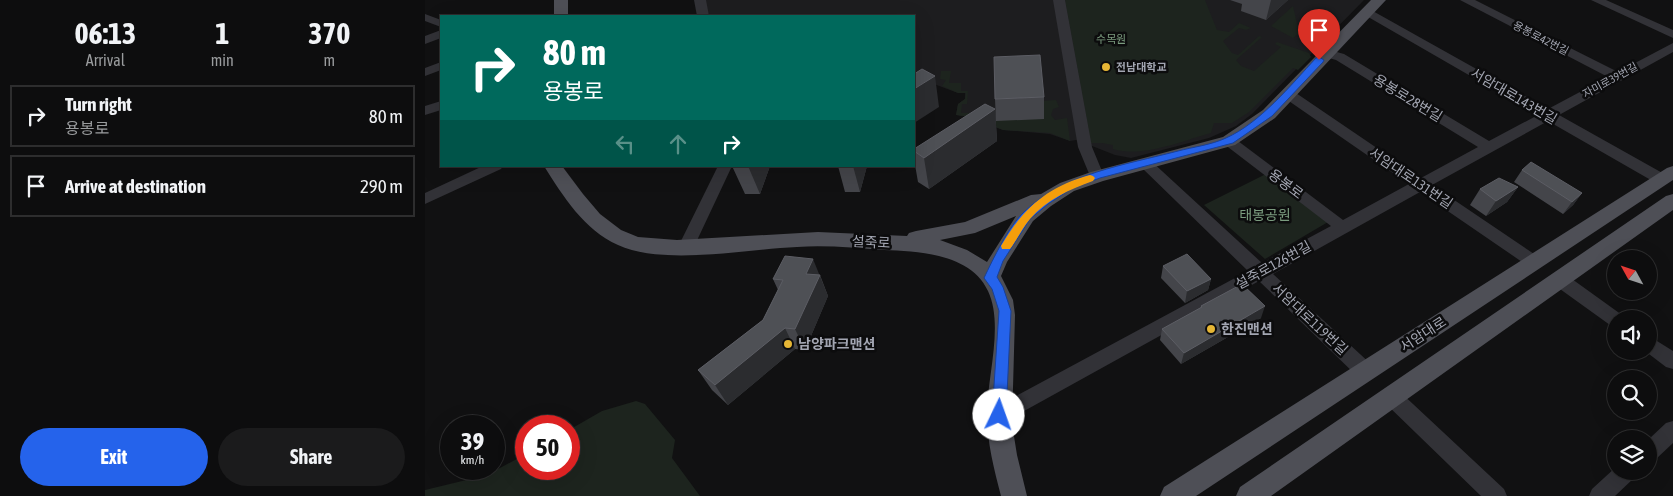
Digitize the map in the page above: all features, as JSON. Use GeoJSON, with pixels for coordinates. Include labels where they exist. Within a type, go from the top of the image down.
{"type":"FeatureCollection","features":[{"type":"Feature","properties":{"kind":"main road"},"geometry":{"type":"LineString","coordinates":[[561,0],[561,15]]}},
{"type":"Feature","properties":{"kind":"main road"},"geometry":{"type":"LineString","coordinates":[[887,242],[939,236],[969,228],[1097,176],[1229,140],[1259,122],[1379,0]]}},
{"type":"Feature","properties":{"kind":"main road","name":"설죽로"},"geometry":{"type":"LineString","coordinates":[[554,167],[590,216],[615,235],[647,246],[686,247],[818,239],[887,242],[941,248],[974,264],[997,287],[1005,311],[999,415],[1003,452],[1014,496]]}},
{"type":"Feature","properties":{"kind":"main road","name":"서암대로"},"geometry":{"type":"LineString","coordinates":[[1173,496],[1667,176]]}},
{"type":"Feature","properties":{"kind":"main road"},"geometry":{"type":"LineString","coordinates":[[990,278],[998,260],[1026,216],[1044,201],[1067,187]]}},
{"type":"Feature","properties":{"kind":"main road"},"geometry":{"type":"LineString","coordinates":[[1249,496],[1673,201]]}},
{"type":"Feature","properties":{"kind":"street"},"geometry":{"type":"LineString","coordinates":[[700,0],[703,15]]}},
{"type":"Feature","properties":{"kind":"street"},"geometry":{"type":"LineString","coordinates":[[1059,0],[1086,152],[1097,176]]}},
{"type":"Feature","properties":{"kind":"street","name":"용봉로42번길"},"geometry":{"type":"LineString","coordinates":[[1466,0],[1616,76]]}},
{"type":"Feature","properties":{"kind":"street"},"geometry":{"type":"LineString","coordinates":[[1597,0],[1673,34]]}},
{"type":"Feature","properties":{"kind":"street","name":"서암대로143번길"},"geometry":{"type":"LineString","coordinates":[[1367,12],[1548,115],[1667,176]]}},
{"type":"Feature","properties":{"kind":"street"},"geometry":{"type":"LineString","coordinates":[[425,17],[440,24]]}},
{"type":"Feature","properties":{"kind":"street"},"geometry":{"type":"LineString","coordinates":[[425,40],[440,34]]}},
{"type":"Feature","properties":{"kind":"street","name":"자미로39번길"},"geometry":{"type":"LineString","coordinates":[[1548,115],[1616,76],[1673,47]]}},
{"type":"Feature","properties":{"kind":"street","name":"용봉로28번길"},"geometry":{"type":"LineString","coordinates":[[1326,53],[1340,57],[1489,147]]}},
{"type":"Feature","properties":{"kind":"street"},"geometry":{"type":"LineString","coordinates":[[425,72],[440,66]]}},
{"type":"Feature","properties":{"kind":"street","name":"서암대로131번길"},"geometry":{"type":"LineString","coordinates":[[1288,94],[1534,262]]}},
{"type":"Feature","properties":{"kind":"street"},"geometry":{"type":"LineString","coordinates":[[425,111],[440,104]]}},
{"type":"Feature","properties":{"kind":"street","name":"설죽로126번길"},"geometry":{"type":"LineString","coordinates":[[999,415],[1548,115]]}},
{"type":"Feature","properties":{"kind":"street","name":"용봉로"},"geometry":{"type":"LineString","coordinates":[[1229,140],[1342,227]]}},
{"type":"Feature","properties":{"kind":"street","name":"서암대로119번길"},"geometry":{"type":"LineString","coordinates":[[1145,163],[1366,372]]}},
{"type":"Feature","properties":{"kind":"street"},"geometry":{"type":"LineString","coordinates":[[425,199],[494,167]]}},
{"type":"Feature","properties":{"kind":"street"},"geometry":{"type":"LineString","coordinates":[[686,247],[725,167]]}},
{"type":"Feature","properties":{"kind":"street"},"geometry":{"type":"LineString","coordinates":[[1559,279],[1607,314]]}},
{"type":"Feature","properties":{"kind":"street"},"geometry":{"type":"LineString","coordinates":[[1657,350],[1673,361]]}},
{"type":"Feature","properties":{"kind":"street"},"geometry":{"type":"LineString","coordinates":[[1391,396],[1496,496]]}},
{"type":"Feature","properties":{"kind":"street"},"geometry":{"type":"LineString","coordinates":[[1657,445],[1673,430]]}},
{"type":"Feature","properties":{"kind":"street"},"geometry":{"type":"LineString","coordinates":[[1600,496],[1617,480]]}},
{"type":"Feature","properties":{"kind":"shaded area","name":"전남대학교"},"geometry":{"type":"Polygon","coordinates":[[[704,0],[1364,0],[1252,114],[1236,126],[1209,138],[1131,158],[1115,155],[1076,140],[1070,141],[1050,134],[1003,130],[970,117],[956,115],[958,104],[965,99],[965,93],[958,93],[934,84],[915,82],[915,15],[709,15],[704,8],[704,0]]]}},
{"type":"Feature","properties":{"kind":"green space","name":"수목원"},"geometry":{"type":"Polygon","coordinates":[[[1065,0],[1205,0],[1217,30],[1229,32],[1239,23],[1251,28],[1246,30],[1239,28],[1223,41],[1232,53],[1238,55],[1259,36],[1262,37],[1236,60],[1241,66],[1254,71],[1281,47],[1275,44],[1277,42],[1309,53],[1311,57],[1298,70],[1293,68],[1249,112],[1232,123],[1214,123],[1211,133],[1150,150],[1125,151],[1113,149],[1113,145],[1091,143],[1065,0]]]}},
{"type":"Feature","properties":{"kind":"green space"},"geometry":{"type":"Polygon","coordinates":[[[1293,6],[1299,33],[1293,38],[1271,26],[1293,6]]]}},
{"type":"Feature","properties":{"kind":"green space"},"geometry":{"type":"Polygon","coordinates":[[[941,71],[951,71],[949,83],[961,83],[961,91],[968,91],[967,104],[962,104],[961,113],[971,113],[993,107],[993,116],[996,121],[1042,101],[1056,100],[1059,107],[1053,109],[1051,115],[1055,120],[1067,118],[1070,141],[1050,133],[1003,130],[970,117],[956,115],[958,104],[965,99],[966,93],[958,93],[942,86],[946,80],[940,79],[941,71]]]}},
{"type":"Feature","properties":{"kind":"green space","name":"태봉공원"},"geometry":{"type":"Polygon","coordinates":[[[1266,174],[1328,222],[1265,259],[1204,205],[1266,174]]]}},
{"type":"Feature","properties":{"kind":"green space"},"geometry":{"type":"Polygon","coordinates":[[[636,401],[645,404],[675,440],[672,458],[700,496],[425,496],[425,490],[466,480],[505,480],[505,465],[515,460],[515,480],[580,480],[580,424],[602,411],[636,401]]]}},
{"type":"Feature","properties":{"kind":"building"},"geometry":{"type":"Polygon","coordinates":[[[1040,55],[1044,97],[995,99],[994,57],[1040,55]]]}},
{"type":"Feature","properties":{"kind":"building"},"geometry":{"type":"Polygon","coordinates":[[[922,69],[935,76],[915,88],[915,73],[922,69]]]}},
{"type":"Feature","properties":{"kind":"building"},"geometry":{"type":"Polygon","coordinates":[[[985,104],[995,109],[924,158],[915,152],[915,148],[985,104]]]}},
{"type":"Feature","properties":{"kind":"building"},"geometry":{"type":"Polygon","coordinates":[[[1531,162],[1582,193],[1572,202],[1522,170],[1531,162]]]}},
{"type":"Feature","properties":{"kind":"building"},"geometry":{"type":"Polygon","coordinates":[[[1499,178],[1518,187],[1496,201],[1480,189],[1499,178]]]}},
{"type":"Feature","properties":{"kind":"building"},"geometry":{"type":"Polygon","coordinates":[[[1187,254],[1211,279],[1187,291],[1163,266],[1187,254]]]}},
{"type":"Feature","properties":{"kind":"building"},"geometry":{"type":"Polygon","coordinates":[[[785,256],[813,259],[806,274],[820,275],[795,329],[785,328],[715,385],[698,370],[763,320],[783,280],[773,279],[785,256]]]}},
{"type":"Feature","properties":{"kind":"building","name":"한진맨션"},"geometry":{"type":"Polygon","coordinates":[[[1242,284],[1265,306],[1184,353],[1162,329],[1201,306],[1242,284]]]}},
{"type":"Feature","properties":{"kind":"slow traffic"},"geometry":{"type":"LineString","coordinates":[[1006,246],[1026,216],[1044,201],[1067,187],[1090,178]]}},
{"type":"Feature","properties":{"kind":"place","name":"전남대학교"},"geometry":{"type":"Point","coordinates":[1106,67]}},
{"type":"Feature","properties":{"kind":"place","name":"한진맨션"},"geometry":{"type":"Point","coordinates":[1211,329]}},
{"type":"Feature","properties":{"kind":"place","name":"남양파크맨션"},"geometry":{"type":"Point","coordinates":[788,344]}},
{"type":"Feature","properties":{"kind":"route"},"geometry":{"type":"LineString","coordinates":[[999,415],[1005,311],[997,287],[990,278],[998,260],[1026,216],[1044,201],[1067,187],[1097,176],[1229,140],[1269,114],[1319,60]]}}]}
